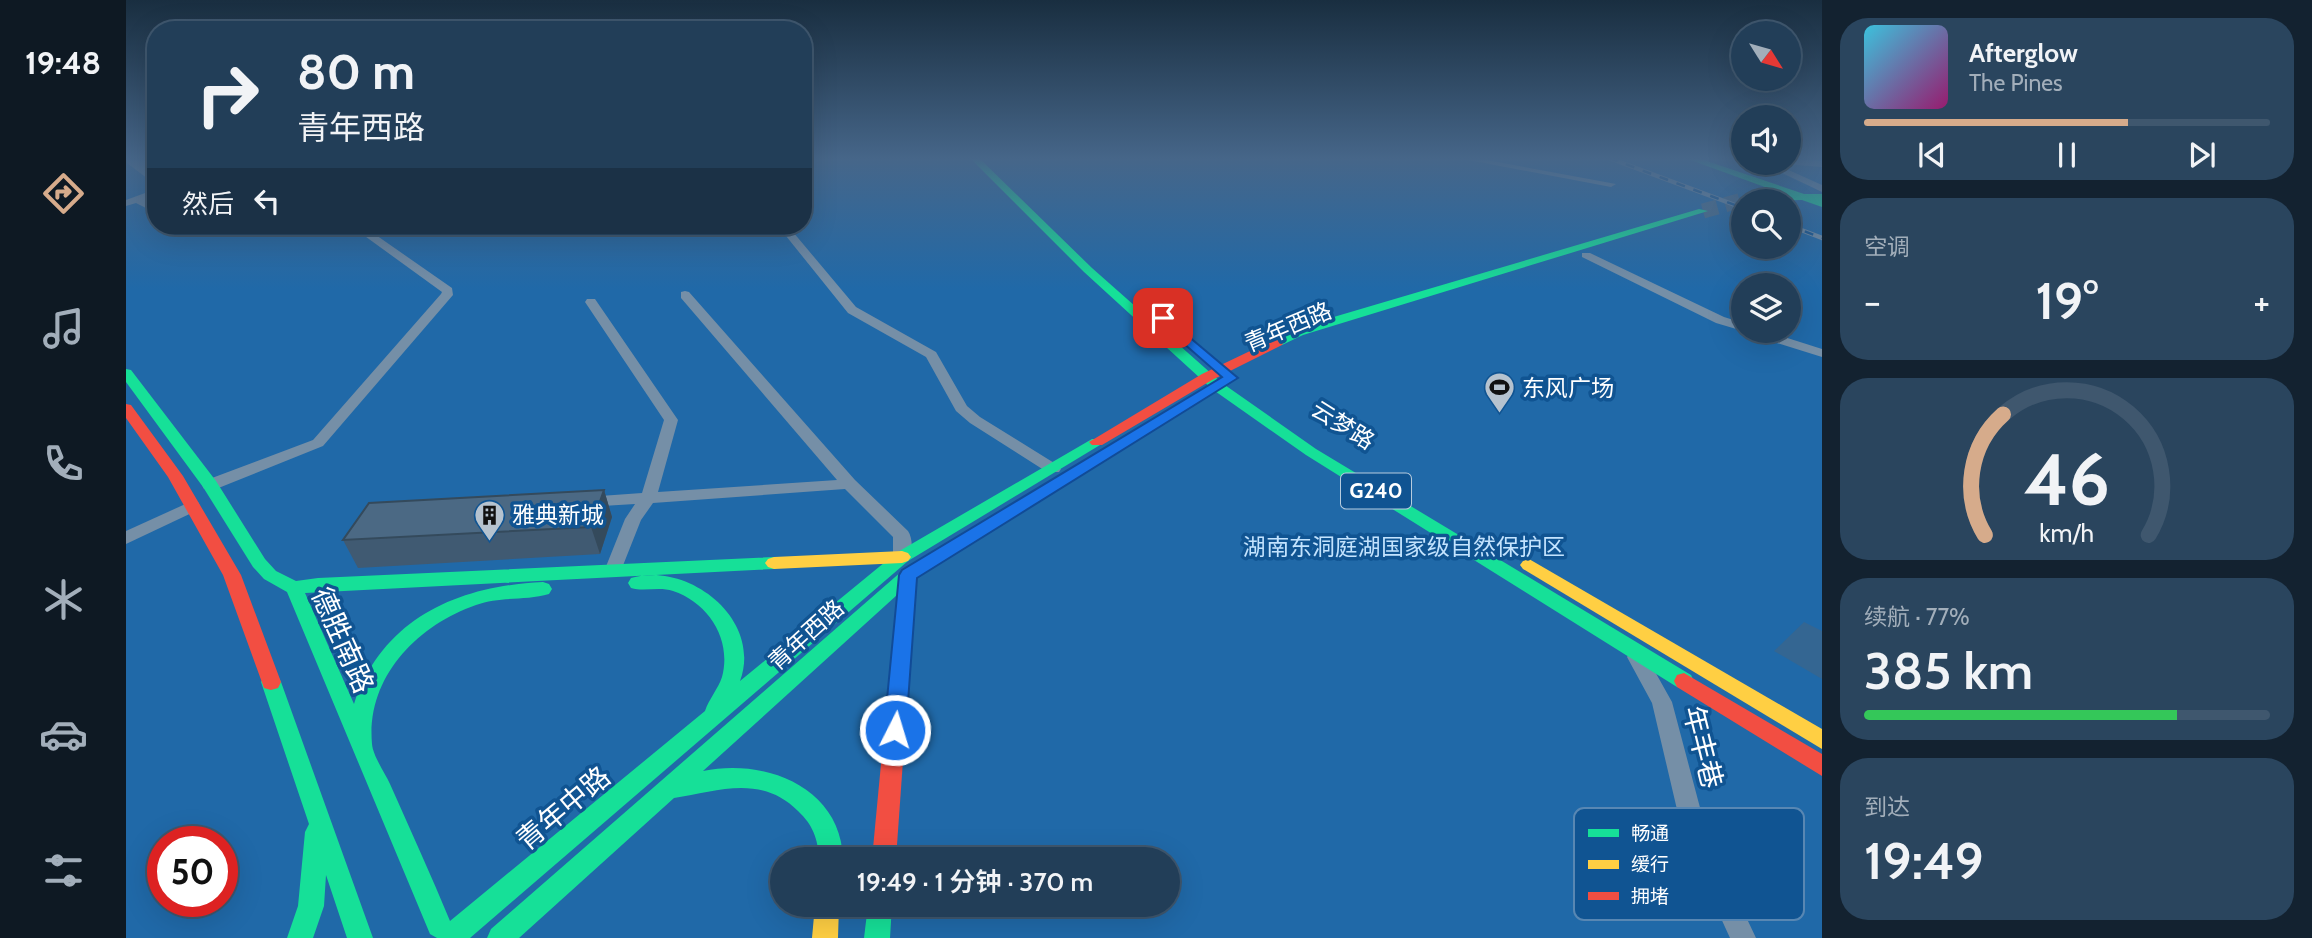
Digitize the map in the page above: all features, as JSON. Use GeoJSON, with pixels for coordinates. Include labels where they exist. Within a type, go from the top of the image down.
{"type":"FeatureCollection","features":[{"type":"Feature","properties":{"kind":"main road","name":"G240"},"geometry":{"type":"LineString","coordinates":[[1019,202],[1088,270],[1311,452],[1822,766]]}},
{"type":"Feature","properties":{"kind":"main road","name":"云梦路"},"geometry":{"type":"LineString","coordinates":[[1035,202],[1219,378],[1376,472]]}},
{"type":"Feature","properties":{"kind":"main road","name":"青年西路"},"geometry":{"type":"LineString","coordinates":[[666,791],[908,575],[1219,378],[1319,335],[1586,255],[1709,213],[1298,332],[902,557],[710,719]]}},
{"type":"Feature","properties":{"kind":"main road","name":"德胜南路"},"geometry":{"type":"LineString","coordinates":[[126,373],[210,485],[259,563],[270,575],[294,588],[363,752],[444,931]]}},
{"type":"Feature","properties":{"kind":"main road"},"geometry":{"type":"LineString","coordinates":[[126,408],[175,476],[232,575],[318,811],[360,938]]}},
{"type":"Feature","properties":{"kind":"main road"},"geometry":{"type":"LineString","coordinates":[[294,588],[318,584],[902,557]]}},
{"type":"Feature","properties":{"kind":"main road"},"geometry":{"type":"LineString","coordinates":[[1519,558],[1822,740]]}},
{"type":"Feature","properties":{"kind":"main road"},"geometry":{"type":"LineString","coordinates":[[885,847],[908,575]]}},
{"type":"Feature","properties":{"kind":"main road"},"geometry":{"type":"LineString","coordinates":[[363,752],[364,705],[370,687],[394,650],[435,616],[486,594],[509,590],[663,582],[692,591],[728,623],[734,644],[733,671],[710,719]]}},
{"type":"Feature","properties":{"kind":"main road","name":"青年中路"},"geometry":{"type":"LineString","coordinates":[[444,931],[710,719]]}},
{"type":"Feature","properties":{"kind":"main road"},"geometry":{"type":"LineString","coordinates":[[500,938],[666,791],[696,781],[724,776],[771,779],[809,802],[824,824],[831,847]]}},
{"type":"Feature","properties":{"kind":"main road"},"geometry":{"type":"LineString","coordinates":[[300,938],[311,906],[318,811]]}},
{"type":"Feature","properties":{"kind":"main road"},"geometry":{"type":"LineString","coordinates":[[825,938],[826,917]]}},
{"type":"Feature","properties":{"kind":"main road"},"geometry":{"type":"LineString","coordinates":[[877,938],[879,917]]}},
{"type":"Feature","properties":{"kind":"street"},"geometry":{"type":"LineString","coordinates":[[210,485],[318,443],[447,295],[448,291],[369,235]]}},
{"type":"Feature","properties":{"kind":"street"},"geometry":{"type":"LineString","coordinates":[[790,235],[852,310],[931,355],[961,408],[975,420],[1054,469]]}},
{"type":"Feature","properties":{"kind":"street"},"geometry":{"type":"LineString","coordinates":[[1586,255],[1731,323]]}},
{"type":"Feature","properties":{"kind":"street"},"geometry":{"type":"LineString","coordinates":[[685,295],[849,484],[902,535],[902,557]]}},
{"type":"Feature","properties":{"kind":"street"},"geometry":{"type":"LineString","coordinates":[[591,302],[671,420],[649,496],[633,519],[614,569]]}},
{"type":"Feature","properties":{"kind":"street"},"geometry":{"type":"LineString","coordinates":[[1791,343],[1822,353]]}},
{"type":"Feature","properties":{"kind":"street"},"geometry":{"type":"LineString","coordinates":[[568,503],[849,484]]}},
{"type":"Feature","properties":{"kind":"street"},"geometry":{"type":"LineString","coordinates":[[126,538],[192,506]]}},
{"type":"Feature","properties":{"kind":"street","name":"年丰巷"},"geometry":{"type":"LineString","coordinates":[[1633,650],[1662,702],[1688,808]]}},
{"type":"Feature","properties":{"kind":"street","name":"年丰巷"},"geometry":{"type":"LineString","coordinates":[[1735,920],[1743,938]]}},
{"type":"Feature","properties":{"kind":"green space","name":"湖南东洞庭湖国家级自然保护区"},"geometry":{"type":"Polygon","coordinates":[[[126,202],[147,202],[147,235],[812,235],[812,202],[1731,202],[1731,259],[1801,259],[1801,202],[1822,202],[1822,938],[126,938],[126,202]]]}},
{"type":"Feature","properties":{"kind":"shaded area"},"geometry":{"type":"Polygon","coordinates":[[[1804,622],[1822,631],[1822,679],[1774,651],[1804,622]]]}},
{"type":"Feature","properties":{"kind":"building"},"geometry":{"type":"Polygon","coordinates":[[[604,490],[591,527],[343,540],[369,503],[604,490]]]}},
{"type":"Feature","properties":{"kind":"tunnel"},"geometry":{"type":"LineString","coordinates":[[1703,211],[1731,203]]}},
{"type":"Feature","properties":{"kind":"railway"},"geometry":{"type":"LineString","coordinates":[[1726,202],[1731,204]]}},
{"type":"Feature","properties":{"kind":"railway"},"geometry":{"type":"LineString","coordinates":[[1801,230],[1822,238]]}},
{"type":"Feature","properties":{"kind":"traffic: fast"},"geometry":{"type":"LineString","coordinates":[[1019,202],[1088,270],[1217,386],[1311,452],[1684,681]]}},
{"type":"Feature","properties":{"kind":"traffic: fast"},"geometry":{"type":"LineString","coordinates":[[1816,202],[1822,204]]}},
{"type":"Feature","properties":{"kind":"traffic: fast"},"geometry":{"type":"LineString","coordinates":[[1277,342],[1298,332],[1703,211]]}},
{"type":"Feature","properties":{"kind":"traffic: fast"},"geometry":{"type":"LineString","coordinates":[[126,373],[210,485],[259,563],[270,575],[294,588],[439,925]]}},
{"type":"Feature","properties":{"kind":"traffic: fast"},"geometry":{"type":"LineString","coordinates":[[450,938],[902,557],[1097,442]]}},
{"type":"Feature","properties":{"kind":"traffic: fast"},"geometry":{"type":"LineString","coordinates":[[500,938],[908,575],[1027,502]]}},
{"type":"Feature","properties":{"kind":"traffic: fast"},"geometry":{"type":"LineString","coordinates":[[294,588],[318,584],[774,563]]}},
{"type":"Feature","properties":{"kind":"traffic: fast"},"geometry":{"type":"LineString","coordinates":[[898,690],[908,575]]}},
{"type":"Feature","properties":{"kind":"traffic: fast"},"geometry":{"type":"LineString","coordinates":[[637,583],[664,582],[695,593],[719,615],[727,628],[733,643],[732,676],[715,710]]}},
{"type":"Feature","properties":{"kind":"traffic: fast"},"geometry":{"type":"LineString","coordinates":[[363,739],[364,706],[372,682],[383,664],[413,632],[450,608],[470,600],[503,591],[543,589]]}},
{"type":"Feature","properties":{"kind":"traffic: fast"},"geometry":{"type":"LineString","coordinates":[[271,682],[360,938]]}},
{"type":"Feature","properties":{"kind":"traffic: fast"},"geometry":{"type":"LineString","coordinates":[[675,788],[730,777],[766,780],[782,786],[798,795],[812,809],[824,826],[830,847]]}},
{"type":"Feature","properties":{"kind":"traffic: fast"},"geometry":{"type":"LineString","coordinates":[[300,938],[311,906],[317,832]]}},
{"type":"Feature","properties":{"kind":"traffic: fast"},"geometry":{"type":"LineString","coordinates":[[877,938],[879,917]]}},
{"type":"Feature","properties":{"kind":"traffic: slow"},"geometry":{"type":"LineString","coordinates":[[774,563],[902,557]]}},
{"type":"Feature","properties":{"kind":"traffic: slow"},"geometry":{"type":"LineString","coordinates":[[1529,565],[1822,740]]}},
{"type":"Feature","properties":{"kind":"traffic: slow"},"geometry":{"type":"LineString","coordinates":[[825,938],[826,917]]}},
{"type":"Feature","properties":{"kind":"traffic: jam"},"geometry":{"type":"LineString","coordinates":[[1097,442],[1207,377],[1277,342]]}},
{"type":"Feature","properties":{"kind":"traffic: jam"},"geometry":{"type":"LineString","coordinates":[[126,408],[175,476],[232,575],[271,682]]}},
{"type":"Feature","properties":{"kind":"traffic: jam"},"geometry":{"type":"LineString","coordinates":[[1684,681],[1822,766]]}},
{"type":"Feature","properties":{"kind":"traffic: jam"},"geometry":{"type":"LineString","coordinates":[[885,847],[898,690]]}},
{"type":"Feature","properties":{"kind":"place","name":"东风广场"},"geometry":{"type":"Point","coordinates":[1499,415]}},
{"type":"Feature","properties":{"kind":"place","name":"雅典新城"},"geometry":{"type":"Point","coordinates":[489,542]}},
{"type":"Feature","properties":{"kind":"route"},"geometry":{"type":"LineString","coordinates":[[895,730],[908,575],[1231,378],[1163,318]]}}]}
